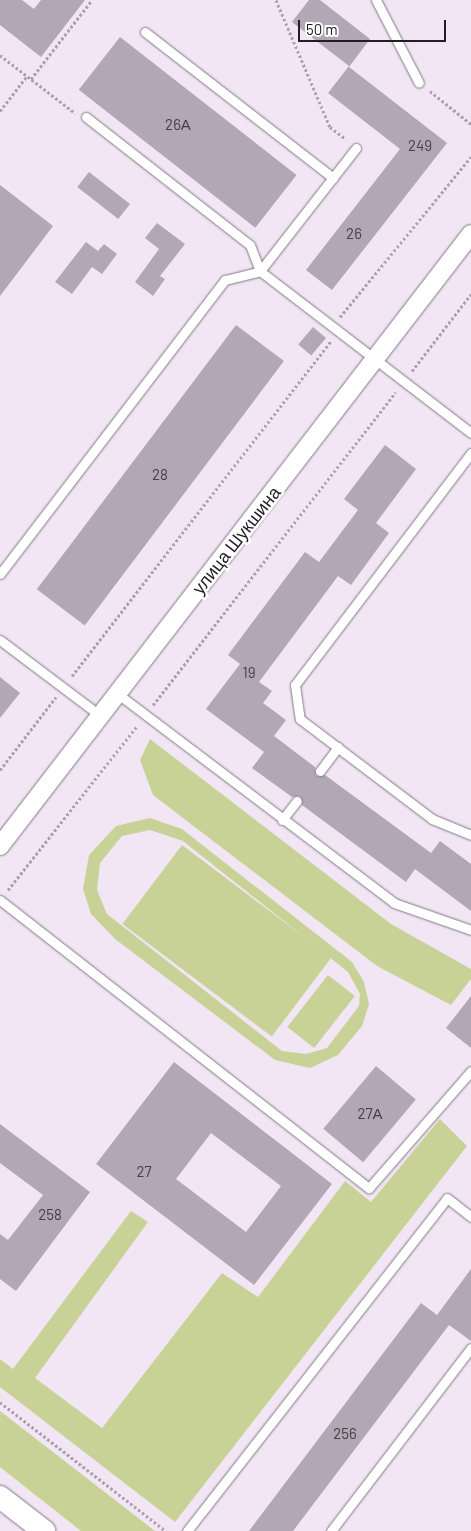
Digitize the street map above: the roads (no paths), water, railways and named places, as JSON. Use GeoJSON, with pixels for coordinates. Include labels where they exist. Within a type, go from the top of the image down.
{"type":"FeatureCollection","features":[{"type":"Feature","properties":{"kind":"street","name":"улица Шукшина"},"geometry":{"type":"LineString","coordinates":[[0,846],[471,234]]}},
{"type":"Feature","properties":{"kind":"street"},"geometry":{"type":"LineString","coordinates":[[0,1497],[44,1531]]}},
{"type":"Feature","properties":{"kind":"lane"},"geometry":{"type":"LineString","coordinates":[[376,0],[419,83]]}},
{"type":"Feature","properties":{"kind":"lane"},"geometry":{"type":"LineString","coordinates":[[145,32],[333,178]]}},
{"type":"Feature","properties":{"kind":"lane"},"geometry":{"type":"LineString","coordinates":[[82,116],[250,245],[260,271],[376,358],[471,433]]}},
{"type":"Feature","properties":{"kind":"lane"},"geometry":{"type":"LineString","coordinates":[[0,574],[225,280],[260,271],[356,148]]}},
{"type":"Feature","properties":{"kind":"lane"},"geometry":{"type":"LineString","coordinates":[[471,453],[295,685],[300,719],[432,819],[471,835]]}},
{"type":"Feature","properties":{"kind":"lane"},"geometry":{"type":"LineString","coordinates":[[0,640],[101,716]]}},
{"type":"Feature","properties":{"kind":"lane"},"geometry":{"type":"LineString","coordinates":[[118,694],[394,903],[471,930]]}},
{"type":"Feature","properties":{"kind":"lane"},"geometry":{"type":"LineString","coordinates":[[320,771],[338,747]]}},
{"type":"Feature","properties":{"kind":"lane"},"geometry":{"type":"LineString","coordinates":[[282,820],[297,801]]}},
{"type":"Feature","properties":{"kind":"lane"},"geometry":{"type":"LineString","coordinates":[[0,900],[369,1188],[471,1071]]}},
{"type":"Feature","properties":{"kind":"lane"},"geometry":{"type":"LineString","coordinates":[[187,1531],[447,1198],[471,1217]]}},
{"type":"Feature","properties":{"kind":"lane"},"geometry":{"type":"LineString","coordinates":[[331,1531],[471,1348]]}}]}
